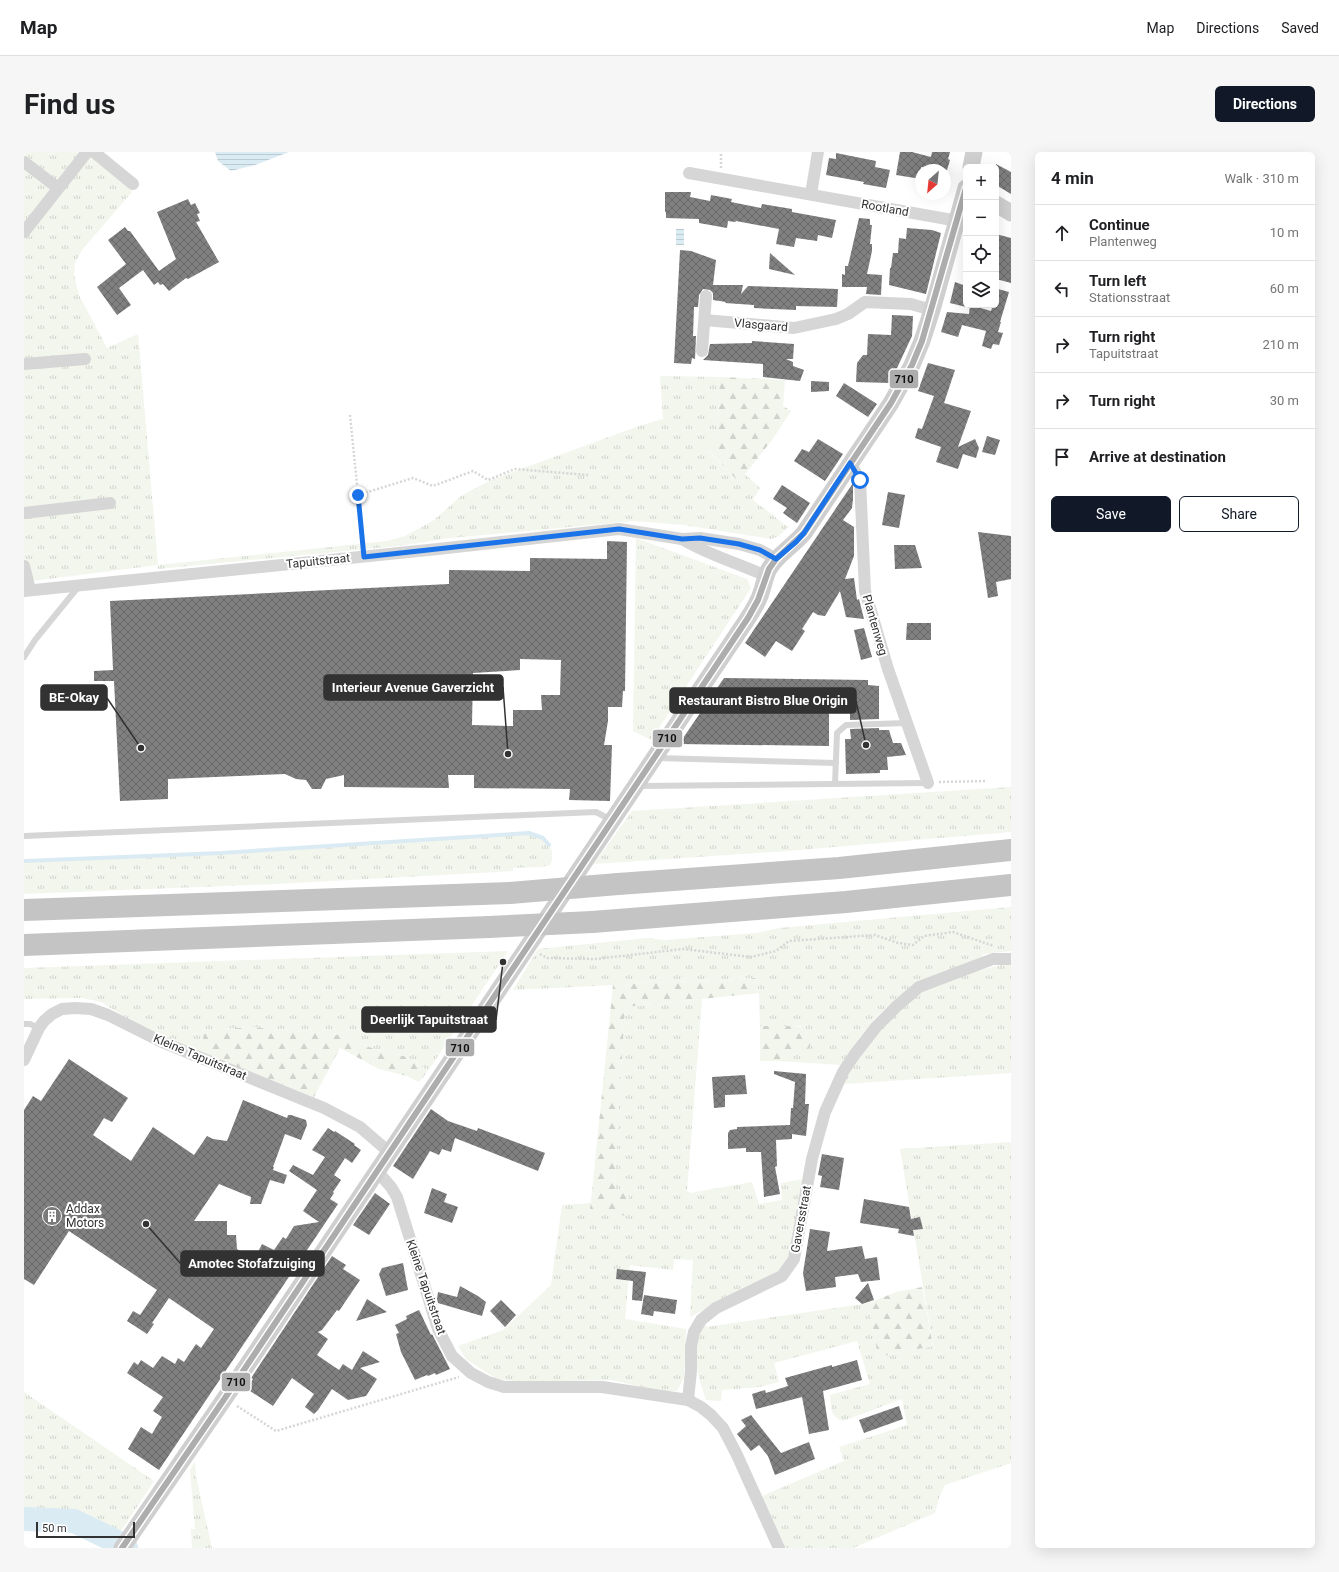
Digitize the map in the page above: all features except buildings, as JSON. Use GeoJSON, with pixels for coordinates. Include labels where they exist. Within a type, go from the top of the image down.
{"type":"FeatureCollection","features":[{"type":"Feature","properties":{"kind":"highway"},"geometry":{"type":"LineString","coordinates":[[24,910],[510,893],[840,868],[1011,850]]}},
{"type":"Feature","properties":{"kind":"highway"},"geometry":{"type":"LineString","coordinates":[[24,944],[592,922],[846,902],[1011,885]]}},
{"type":"Feature","properties":{"kind":"street"},"geometry":{"type":"LineString","coordinates":[[24,232],[87,152]]}},
{"type":"Feature","properties":{"kind":"street"},"geometry":{"type":"LineString","coordinates":[[94,152],[134,184]]}},
{"type":"Feature","properties":{"kind":"street"},"geometry":{"type":"LineString","coordinates":[[811,194],[818,152]]}},
{"type":"Feature","properties":{"kind":"street"},"geometry":{"type":"LineString","coordinates":[[972,164],[974,152]]}},
{"type":"Feature","properties":{"kind":"street"},"geometry":{"type":"LineString","coordinates":[[24,162],[58,188]]}},
{"type":"Feature","properties":{"kind":"street","name":"Rootland"},"geometry":{"type":"LineString","coordinates":[[689,173],[958,221]]}},
{"type":"Feature","properties":{"kind":"street"},"geometry":{"type":"LineString","coordinates":[[125,1545],[755,607],[761,594],[766,576],[776,559],[804,533],[901,385],[922,341],[963,200]]}},
{"type":"Feature","properties":{"kind":"street"},"geometry":{"type":"LineString","coordinates":[[999,206],[1011,213]]}},
{"type":"Feature","properties":{"kind":"street"},"geometry":{"type":"LineString","coordinates":[[702,351],[706,296]]}},
{"type":"Feature","properties":{"kind":"street","name":"Vlasgaard"},"geometry":{"type":"LineString","coordinates":[[704,320],[794,328],[836,319],[848,314],[865,302],[911,304],[932,310]]}},
{"type":"Feature","properties":{"kind":"street"},"geometry":{"type":"LineString","coordinates":[[24,364],[85,359]]}},
{"type":"Feature","properties":{"kind":"street","name":"Plantenweg"},"geometry":{"type":"LineString","coordinates":[[850,463],[860,480],[865,591],[888,669],[928,783]]}},
{"type":"Feature","properties":{"kind":"street"},"geometry":{"type":"LineString","coordinates":[[24,513],[110,503]]}},
{"type":"Feature","properties":{"kind":"street","name":"Tapuitstraat"},"geometry":{"type":"LineString","coordinates":[[27,590],[364,557],[619,529],[682,539],[700,538],[739,544],[760,550],[776,559]]}},
{"type":"Feature","properties":{"kind":"street","name":"Tapuitstraat"},"geometry":{"type":"LineString","coordinates":[[682,539],[697,548],[766,576]]}},
{"type":"Feature","properties":{"kind":"street"},"geometry":{"type":"LineString","coordinates":[[24,566],[27,590]]}},
{"type":"Feature","properties":{"kind":"street","name":"Gaversstraat"},"geometry":{"type":"LineString","coordinates":[[688,1400],[691,1371],[691,1346],[694,1332],[701,1320],[716,1308],[782,1276],[794,1259],[812,1159],[825,1112],[843,1072],[855,1054],[876,1027],[897,1006],[920,987],[993,959],[1011,959]]}},
{"type":"Feature","properties":{"kind":"street","name":"Kleine Tapuitstraat"},"geometry":{"type":"LineString","coordinates":[[24,1058],[39,1028],[48,1018],[62,1009],[91,1009],[108,1015],[162,1042],[324,1108],[360,1127],[389,1152]]}},
{"type":"Feature","properties":{"kind":"street","name":"Kleine Tapuitstraat"},"geometry":{"type":"LineString","coordinates":[[377,1171],[391,1187],[397,1198],[438,1329],[452,1356],[471,1373],[488,1382],[504,1387],[602,1387],[688,1400]]}},
{"type":"Feature","properties":{"kind":"street"},"geometry":{"type":"LineString","coordinates":[[688,1400],[711,1415],[723,1428],[737,1455],[779,1548]]}},
{"type":"Feature","properties":{"kind":"lane"},"geometry":{"type":"LineString","coordinates":[[24,657],[35,640],[79,586]]}},
{"type":"Feature","properties":{"kind":"lane"},"geometry":{"type":"LineString","coordinates":[[835,784],[837,733],[846,726],[907,723]]}},
{"type":"Feature","properties":{"kind":"lane"},"geometry":{"type":"LineString","coordinates":[[654,758],[836,763]]}},
{"type":"Feature","properties":{"kind":"lane"},"geometry":{"type":"LineString","coordinates":[[635,786],[928,783]]}},
{"type":"Feature","properties":{"kind":"lane"},"geometry":{"type":"LineString","coordinates":[[24,836],[596,812],[612,821]]}},
{"type":"Feature","properties":{"kind":"lane"},"geometry":{"type":"LineString","coordinates":[[24,1024],[30,1024],[39,1028]]}},
{"type":"Feature","properties":{"kind":"path"},"geometry":{"type":"LineString","coordinates":[[350,415],[364,557]]}},
{"type":"Feature","properties":{"kind":"path"},"geometry":{"type":"LineString","coordinates":[[358,495],[414,478],[433,486],[473,471],[488,480],[515,469],[588,475]]}},
{"type":"Feature","properties":{"kind":"path"},"geometry":{"type":"LineString","coordinates":[[928,783],[987,781]]}},
{"type":"Feature","properties":{"kind":"path"},"geometry":{"type":"LineString","coordinates":[[529,944],[547,958],[596,959],[683,949],[751,957],[776,951],[788,941],[875,935],[898,943],[913,945],[924,936],[953,932],[990,944],[996,948]]}},
{"type":"Feature","properties":{"kind":"path"},"geometry":{"type":"LineString","coordinates":[[225,1398],[276,1431],[471,1373]]}},
{"type":"Feature","properties":{"kind":"green space"},"geometry":{"type":"Polygon","coordinates":[[[24,152],[87,152],[121,178],[132,192],[82,250],[75,263],[74,275],[79,295],[107,348],[138,334],[158,565],[24,582],[24,152]]]}},
{"type":"Feature","properties":{"kind":"green space"},"geometry":{"type":"Polygon","coordinates":[[[660,376],[720,377],[717,432],[708,451],[739,482],[745,474],[760,488],[753,500],[788,527],[779,536],[771,539],[684,525],[634,521],[451,538],[398,546],[158,569],[158,565],[387,541],[405,536],[434,520],[461,496],[491,480],[639,426],[663,419],[660,376]]]}},
{"type":"Feature","properties":{"kind":"green space"},"geometry":{"type":"Polygon","coordinates":[[[720,377],[785,380],[783,406],[791,411],[772,440],[739,482],[708,450],[717,432],[720,377]]]}},
{"type":"Feature","properties":{"kind":"green space"},"geometry":{"type":"Polygon","coordinates":[[[636,538],[747,579],[751,588],[651,740],[633,731],[636,538]]]}},
{"type":"Feature","properties":{"kind":"green space"},"geometry":{"type":"Polygon","coordinates":[[[1011,787],[1011,832],[787,851],[594,864],[632,811],[1011,787]]]}},
{"type":"Feature","properties":{"kind":"green space"},"geometry":{"type":"Polygon","coordinates":[[[529,833],[541,837],[548,843],[552,850],[552,862],[550,865],[513,868],[513,871],[277,884],[24,894],[24,861],[221,853],[529,833]]]}},
{"type":"Feature","properties":{"kind":"green space"},"geometry":{"type":"Polygon","coordinates":[[[1011,907],[1011,951],[983,954],[981,959],[890,1005],[876,1017],[859,1038],[841,1065],[778,1061],[788,1055],[803,1053],[801,1026],[760,1026],[759,993],[755,978],[513,990],[538,949],[647,938],[664,940],[757,933],[779,928],[1011,907]]]}},
{"type":"Feature","properties":{"kind":"green space"},"geometry":{"type":"Polygon","coordinates":[[[508,951],[428,1071],[407,1057],[374,1049],[340,1035],[252,1027],[222,1029],[200,1052],[147,1030],[101,1002],[82,998],[24,999],[24,968],[508,951]]]}},
{"type":"Feature","properties":{"kind":"green space"},"geometry":{"type":"Polygon","coordinates":[[[1011,963],[1011,1073],[843,1084],[865,1048],[883,1027],[913,997],[932,987],[968,973],[1011,963]]]}},
{"type":"Feature","properties":{"kind":"green space"},"geometry":{"type":"Polygon","coordinates":[[[755,978],[759,993],[625,1007],[614,1190],[629,1193],[628,1216],[590,1211],[613,985],[755,978]]]}},
{"type":"Feature","properties":{"kind":"green space"},"geometry":{"type":"Polygon","coordinates":[[[702,999],[687,1191],[690,1193],[752,1182],[759,1204],[782,1200],[781,1183],[803,1179],[791,1252],[777,1273],[690,1317],[693,1260],[674,1259],[673,1270],[630,1265],[625,1319],[686,1329],[684,1378],[677,1391],[658,1391],[612,1380],[514,1382],[495,1378],[466,1359],[458,1346],[503,1330],[551,1285],[562,1205],[591,1203],[590,1211],[614,1190],[625,1007],[702,999]]]}},
{"type":"Feature","properties":{"kind":"green space"},"geometry":{"type":"Polygon","coordinates":[[[760,1026],[801,1027],[808,1031],[810,1035],[810,1047],[803,1053],[788,1055],[778,1061],[760,1061],[760,1026]]]}},
{"type":"Feature","properties":{"kind":"green space"},"geometry":{"type":"Polygon","coordinates":[[[252,1027],[340,1035],[374,1049],[407,1057],[428,1071],[419,1082],[407,1076],[379,1069],[340,1048],[314,1097],[200,1052],[204,1034],[222,1029],[252,1027]]]}},
{"type":"Feature","properties":{"kind":"green space"},"geometry":{"type":"Polygon","coordinates":[[[1011,1142],[1011,1463],[945,1485],[939,1498],[935,1513],[853,1548],[786,1548],[762,1496],[844,1461],[839,1447],[907,1425],[902,1399],[843,1421],[835,1417],[831,1408],[830,1395],[870,1384],[857,1341],[774,1363],[779,1382],[759,1387],[722,1390],[721,1401],[706,1400],[696,1361],[696,1351],[701,1332],[706,1322],[706,1327],[869,1303],[878,1357],[933,1346],[900,1149],[1011,1142]]]}},
{"type":"Feature","properties":{"kind":"green space"},"geometry":{"type":"Polygon","coordinates":[[[922,1287],[933,1346],[878,1357],[869,1303],[896,1292],[922,1287]]]}},
{"type":"Feature","properties":{"kind":"green space"},"geometry":{"type":"Polygon","coordinates":[[[24,1392],[154,1481],[119,1534],[92,1519],[73,1515],[24,1512],[24,1392]]]}},
{"type":"Feature","properties":{"kind":"green space"},"geometry":{"type":"Polygon","coordinates":[[[195,1461],[196,1476],[212,1548],[192,1548],[191,1529],[195,1529],[190,1470],[195,1461]]]}},
{"type":"Feature","properties":{"kind":"shaded area"},"geometry":{"type":"Polygon","coordinates":[[[215,152],[289,152],[255,165],[231,171],[218,161],[215,152]]]}},
{"type":"Feature","properties":{"kind":"shaded area"},"geometry":{"type":"Polygon","coordinates":[[[676,229],[684,229],[684,245],[676,245],[676,229]]]}},
{"type":"Feature","properties":{"kind":"waterway"},"geometry":{"type":"LineString","coordinates":[[24,861],[221,853],[529,833],[543,838],[549,845]]}},
{"type":"Feature","properties":{"kind":"waterway"},"geometry":{"type":"LineString","coordinates":[[24,1519],[74,1521],[126,1548]]}},
{"type":"Feature","properties":{"kind":"transit line","name":"710"},"geometry":{"type":"LineString","coordinates":[[122,1548],[225,1398],[748,618],[758,600],[769,569],[776,559],[804,533],[891,403],[912,365],[922,341],[963,198]]}},
{"type":"Feature","properties":{"kind":"place","name":"Restaurant Bistro Blue Origin"},"geometry":{"type":"Point","coordinates":[866,745]}},
{"type":"Feature","properties":{"kind":"place","name":"BE-Okay"},"geometry":{"type":"Point","coordinates":[141,748]}},
{"type":"Feature","properties":{"kind":"place","name":"Interieur Avenue Gaverzicht"},"geometry":{"type":"Point","coordinates":[508,754]}},
{"type":"Feature","properties":{"kind":"place","name":"Deerlijk Tapuitstraat"},"geometry":{"type":"Point","coordinates":[503,962]}},
{"type":"Feature","properties":{"kind":"place","name":"Addax Motors"},"geometry":{"type":"Point","coordinates":[52,1216]}},
{"type":"Feature","properties":{"kind":"place","name":"Amotec Stofafzuiging"},"geometry":{"type":"Point","coordinates":[146,1224]}},
{"type":"Feature","properties":{"kind":"route"},"geometry":{"type":"LineString","coordinates":[[358,495],[364,557],[619,529],[659,534],[682,539],[700,538],[739,544],[760,550],[776,559],[804,533],[850,463],[860,480]]}}]}
